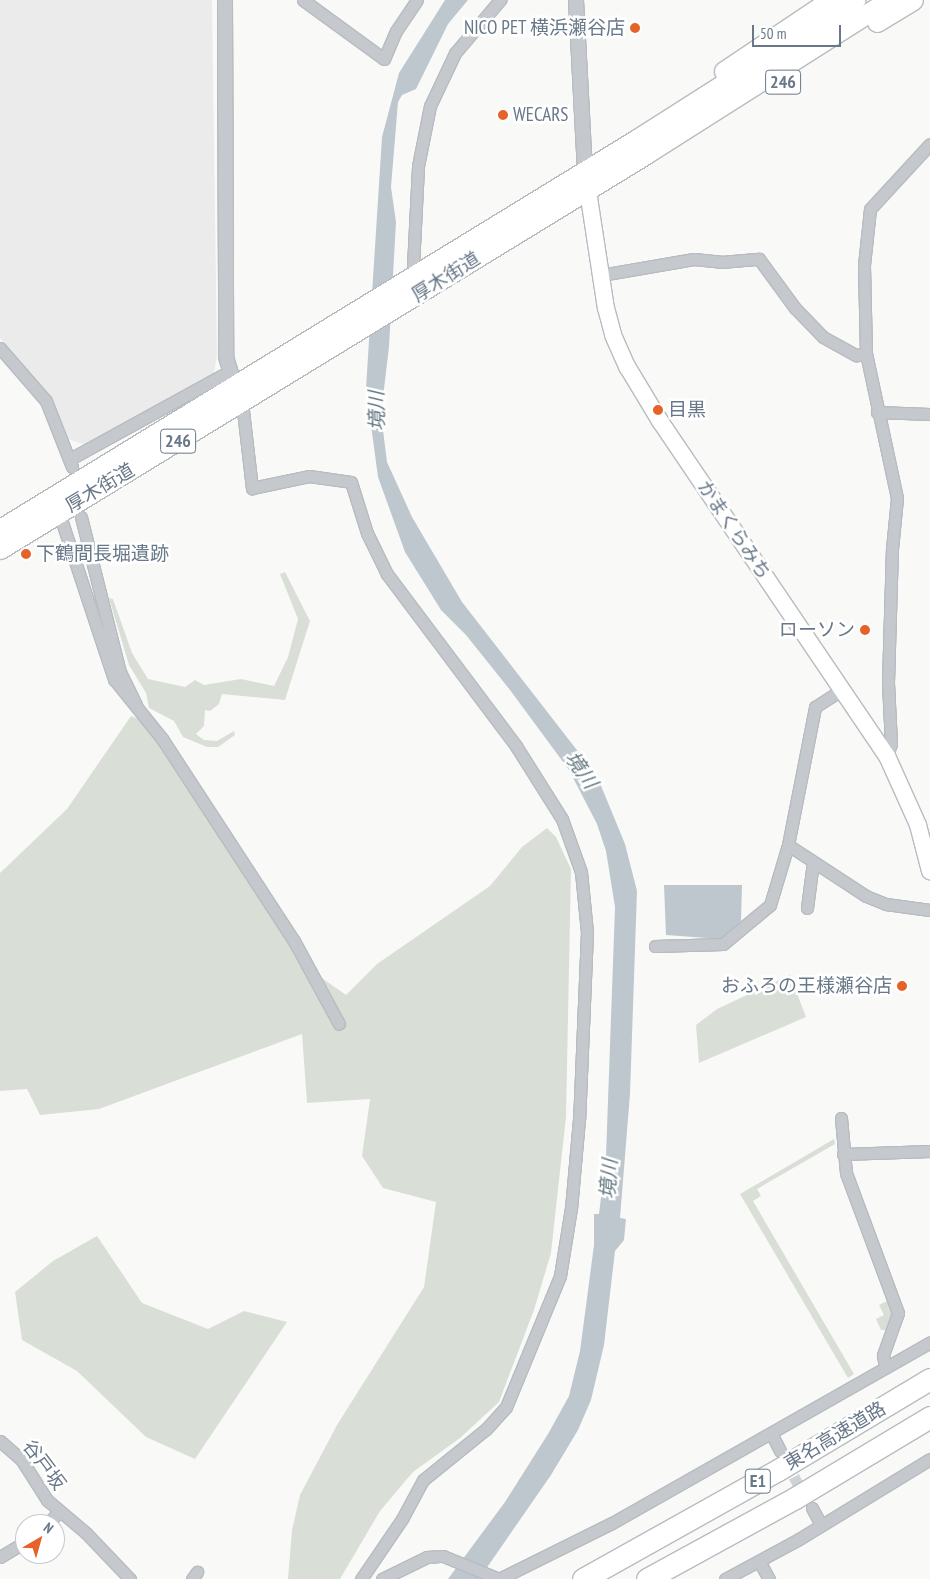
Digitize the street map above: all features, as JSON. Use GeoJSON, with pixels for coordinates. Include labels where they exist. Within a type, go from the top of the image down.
{"type":"FeatureCollection","features":[{"type":"Feature","properties":{"kind":"highway","name":"246"},"geometry":{"type":"LineString","coordinates":[[642,147],[745,54],[830,0]]}},
{"type":"Feature","properties":{"kind":"highway","name":"厚木街道"},"geometry":{"type":"LineString","coordinates":[[750,78],[855,0]]}},
{"type":"Feature","properties":{"kind":"highway","name":"厚木街道"},"geometry":{"type":"LineString","coordinates":[[0,549],[59,513],[235,386],[355,333],[587,191],[642,147],[750,78],[889,0]]}},
{"type":"Feature","properties":{"kind":"highway","name":"246"},"geometry":{"type":"LineString","coordinates":[[642,147],[762,95],[913,0]]}},
{"type":"Feature","properties":{"kind":"highway","name":"厚木街道"},"geometry":{"type":"LineString","coordinates":[[0,529],[355,314],[410,274],[585,171],[642,147]]}},
{"type":"Feature","properties":{"kind":"highway","name":"東名高速道路"},"geometry":{"type":"LineString","coordinates":[[583,1579],[778,1470],[930,1379]]}},
{"type":"Feature","properties":{"kind":"highway","name":"東名高速道路"},"geometry":{"type":"LineString","coordinates":[[647,1579],[795,1498],[930,1417]]}},
{"type":"Feature","properties":{"kind":"main road","name":"かまくらみち"},"geometry":{"type":"LineString","coordinates":[[585,171],[601,275],[613,335],[644,396],[887,756],[918,825],[930,871]]}},
{"type":"Feature","properties":{"kind":"street"},"geometry":{"type":"LineString","coordinates":[[225,0],[226,357],[235,386],[252,488],[309,476],[351,482],[367,533],[387,574],[516,746],[562,819],[581,872],[587,932],[579,1120],[571,1208],[554,1292],[497,1419],[423,1480],[402,1519],[361,1579]]}},
{"type":"Feature","properties":{"kind":"street"},"geometry":{"type":"LineString","coordinates":[[303,0],[384,59],[396,31],[417,0]]}},
{"type":"Feature","properties":{"kind":"street"},"geometry":{"type":"LineString","coordinates":[[410,274],[418,166],[430,106],[455,53],[500,0]]}},
{"type":"Feature","properties":{"kind":"street"},"geometry":{"type":"LineString","coordinates":[[576,0],[585,171]]}},
{"type":"Feature","properties":{"kind":"street"},"geometry":{"type":"LineString","coordinates":[[887,756],[891,744],[888,682],[892,549],[897,498],[866,354],[864,265],[870,209],[930,144]]}},
{"type":"Feature","properties":{"kind":"street"},"geometry":{"type":"LineString","coordinates":[[601,275],[694,259],[722,262],[759,259],[795,308],[823,337],[856,355],[866,354]]}},
{"type":"Feature","properties":{"kind":"street"},"geometry":{"type":"LineString","coordinates":[[0,348],[46,401],[71,463],[235,386]]}},
{"type":"Feature","properties":{"kind":"street"},"geometry":{"type":"LineString","coordinates":[[877,412],[930,414]]}},
{"type":"Feature","properties":{"kind":"street"},"geometry":{"type":"LineString","coordinates":[[59,513],[114,679],[124,696],[136,706],[163,740],[294,941],[339,1024]]}},
{"type":"Feature","properties":{"kind":"street"},"geometry":{"type":"LineString","coordinates":[[81,517],[120,672],[136,706]]}},
{"type":"Feature","properties":{"kind":"street"},"geometry":{"type":"LineString","coordinates":[[655,946],[723,944],[770,905],[788,845],[816,707],[843,689]]}},
{"type":"Feature","properties":{"kind":"street"},"geometry":{"type":"LineString","coordinates":[[788,845],[866,896],[886,904],[930,913]]}},
{"type":"Feature","properties":{"kind":"street"},"geometry":{"type":"LineString","coordinates":[[807,908],[813,862]]}},
{"type":"Feature","properties":{"kind":"street"},"geometry":{"type":"LineString","coordinates":[[841,1118],[846,1173],[898,1313],[883,1355],[885,1368]]}},
{"type":"Feature","properties":{"kind":"street"},"geometry":{"type":"LineString","coordinates":[[843,1154],[930,1151]]}},
{"type":"Feature","properties":{"kind":"street"},"geometry":{"type":"LineString","coordinates":[[382,1579],[427,1557],[443,1556],[499,1579],[612,1523],[772,1435],[930,1342]]}},
{"type":"Feature","properties":{"kind":"street"},"geometry":{"type":"LineString","coordinates":[[772,1435],[780,1450]]}},
{"type":"Feature","properties":{"kind":"street","name":"谷戸坂"},"geometry":{"type":"LineString","coordinates":[[0,1441],[21,1459],[47,1500],[86,1533],[130,1579]]}},
{"type":"Feature","properties":{"kind":"street"},"geometry":{"type":"LineString","coordinates":[[724,1579],[821,1525],[930,1459]]}},
{"type":"Feature","properties":{"kind":"street"},"geometry":{"type":"LineString","coordinates":[[812,1508],[821,1525]]}},
{"type":"Feature","properties":{"kind":"street"},"geometry":{"type":"LineString","coordinates":[[0,1557],[15,1548]]}},
{"type":"Feature","properties":{"kind":"street"},"geometry":{"type":"LineString","coordinates":[[758,1561],[769,1579]]}},
{"type":"Feature","properties":{"kind":"shaded area"},"geometry":{"type":"Polygon","coordinates":[[[0,0],[212,0],[217,356],[214,372],[205,382],[85,445],[66,438],[46,392],[0,338],[0,0]]]}},
{"type":"Feature","properties":{"kind":"shaded area"},"geometry":{"type":"Polygon","coordinates":[[[285,572],[310,621],[285,700],[222,694],[219,704],[210,711],[205,710],[204,726],[196,734],[204,740],[217,741],[234,731],[235,735],[218,747],[207,747],[183,737],[174,721],[149,708],[146,693],[129,665],[109,598],[113,599],[132,653],[148,679],[185,687],[195,680],[204,685],[241,679],[274,686],[288,657],[298,619],[280,574],[285,572]]]}},
{"type":"Feature","properties":{"kind":"shaded area"},"geometry":{"type":"Polygon","coordinates":[[[131,716],[153,725],[312,971],[346,995],[377,964],[490,886],[522,847],[547,828],[556,837],[571,869],[566,1117],[551,1253],[534,1310],[499,1402],[460,1438],[413,1472],[380,1511],[340,1579],[288,1579],[292,1530],[300,1495],[337,1425],[424,1287],[436,1202],[383,1188],[362,1156],[370,1099],[307,1103],[302,1034],[99,1109],[40,1115],[27,1089],[0,1091],[0,873],[67,809],[131,716]]]}},
{"type":"Feature","properties":{"kind":"shaded area"},"geometry":{"type":"Polygon","coordinates":[[[790,975],[806,1017],[699,1063],[696,1025],[717,1009],[790,975]]]}},
{"type":"Feature","properties":{"kind":"shaded area"},"geometry":{"type":"Polygon","coordinates":[[[834,1139],[835,1144],[757,1189],[761,1196],[753,1201],[854,1374],[848,1378],[740,1194],[834,1139]]]}},
{"type":"Feature","properties":{"kind":"shaded area"},"geometry":{"type":"Polygon","coordinates":[[[97,1236],[142,1303],[208,1329],[244,1311],[287,1322],[195,1459],[146,1437],[77,1371],[22,1340],[15,1292],[53,1261],[97,1236]]]}},
{"type":"Feature","properties":{"kind":"shaded area"},"geometry":{"type":"Polygon","coordinates":[[[887,1301],[893,1315],[886,1330],[881,1330],[876,1319],[884,1315],[879,1305],[887,1301]]]}},
{"type":"Feature","properties":{"kind":"water","name":"境川"},"geometry":{"type":"Polygon","coordinates":[[[445,0],[468,0],[448,24],[416,89],[402,95],[398,102],[391,187],[396,222],[389,347],[381,414],[387,462],[412,517],[462,602],[597,776],[625,844],[637,891],[630,1094],[620,1218],[626,1219],[624,1240],[615,1251],[604,1345],[591,1400],[578,1430],[551,1475],[479,1579],[448,1579],[505,1502],[548,1434],[569,1396],[580,1351],[594,1245],[594,1214],[599,1214],[606,1156],[615,907],[606,851],[597,824],[569,770],[510,690],[466,635],[441,610],[405,552],[378,477],[366,388],[382,137],[399,73],[445,0]]]}},
{"type":"Feature","properties":{"kind":"water"},"geometry":{"type":"Polygon","coordinates":[[[664,885],[742,885],[741,921],[721,939],[666,935],[664,885]]]}},
{"type":"Feature","properties":{"kind":"tunnel"},"geometry":{"type":"LineString","coordinates":[[786,1462],[805,1496]]}},
{"type":"Feature","properties":{"kind":"place","name":"NICO PET 横浜瀬谷店"},"geometry":{"type":"Point","coordinates":[635,28]}},
{"type":"Feature","properties":{"kind":"place","name":"WECARS"},"geometry":{"type":"Point","coordinates":[503,115]}},
{"type":"Feature","properties":{"kind":"place","name":"目黒"},"geometry":{"type":"Point","coordinates":[658,410]}},
{"type":"Feature","properties":{"kind":"place","name":"下鶴間長堀遺跡"},"geometry":{"type":"Point","coordinates":[26,554]}},
{"type":"Feature","properties":{"kind":"place","name":"ローソン"},"geometry":{"type":"Point","coordinates":[865,630]}},
{"type":"Feature","properties":{"kind":"place","name":"おふろの王様瀬谷店"},"geometry":{"type":"Point","coordinates":[902,986]}}]}
